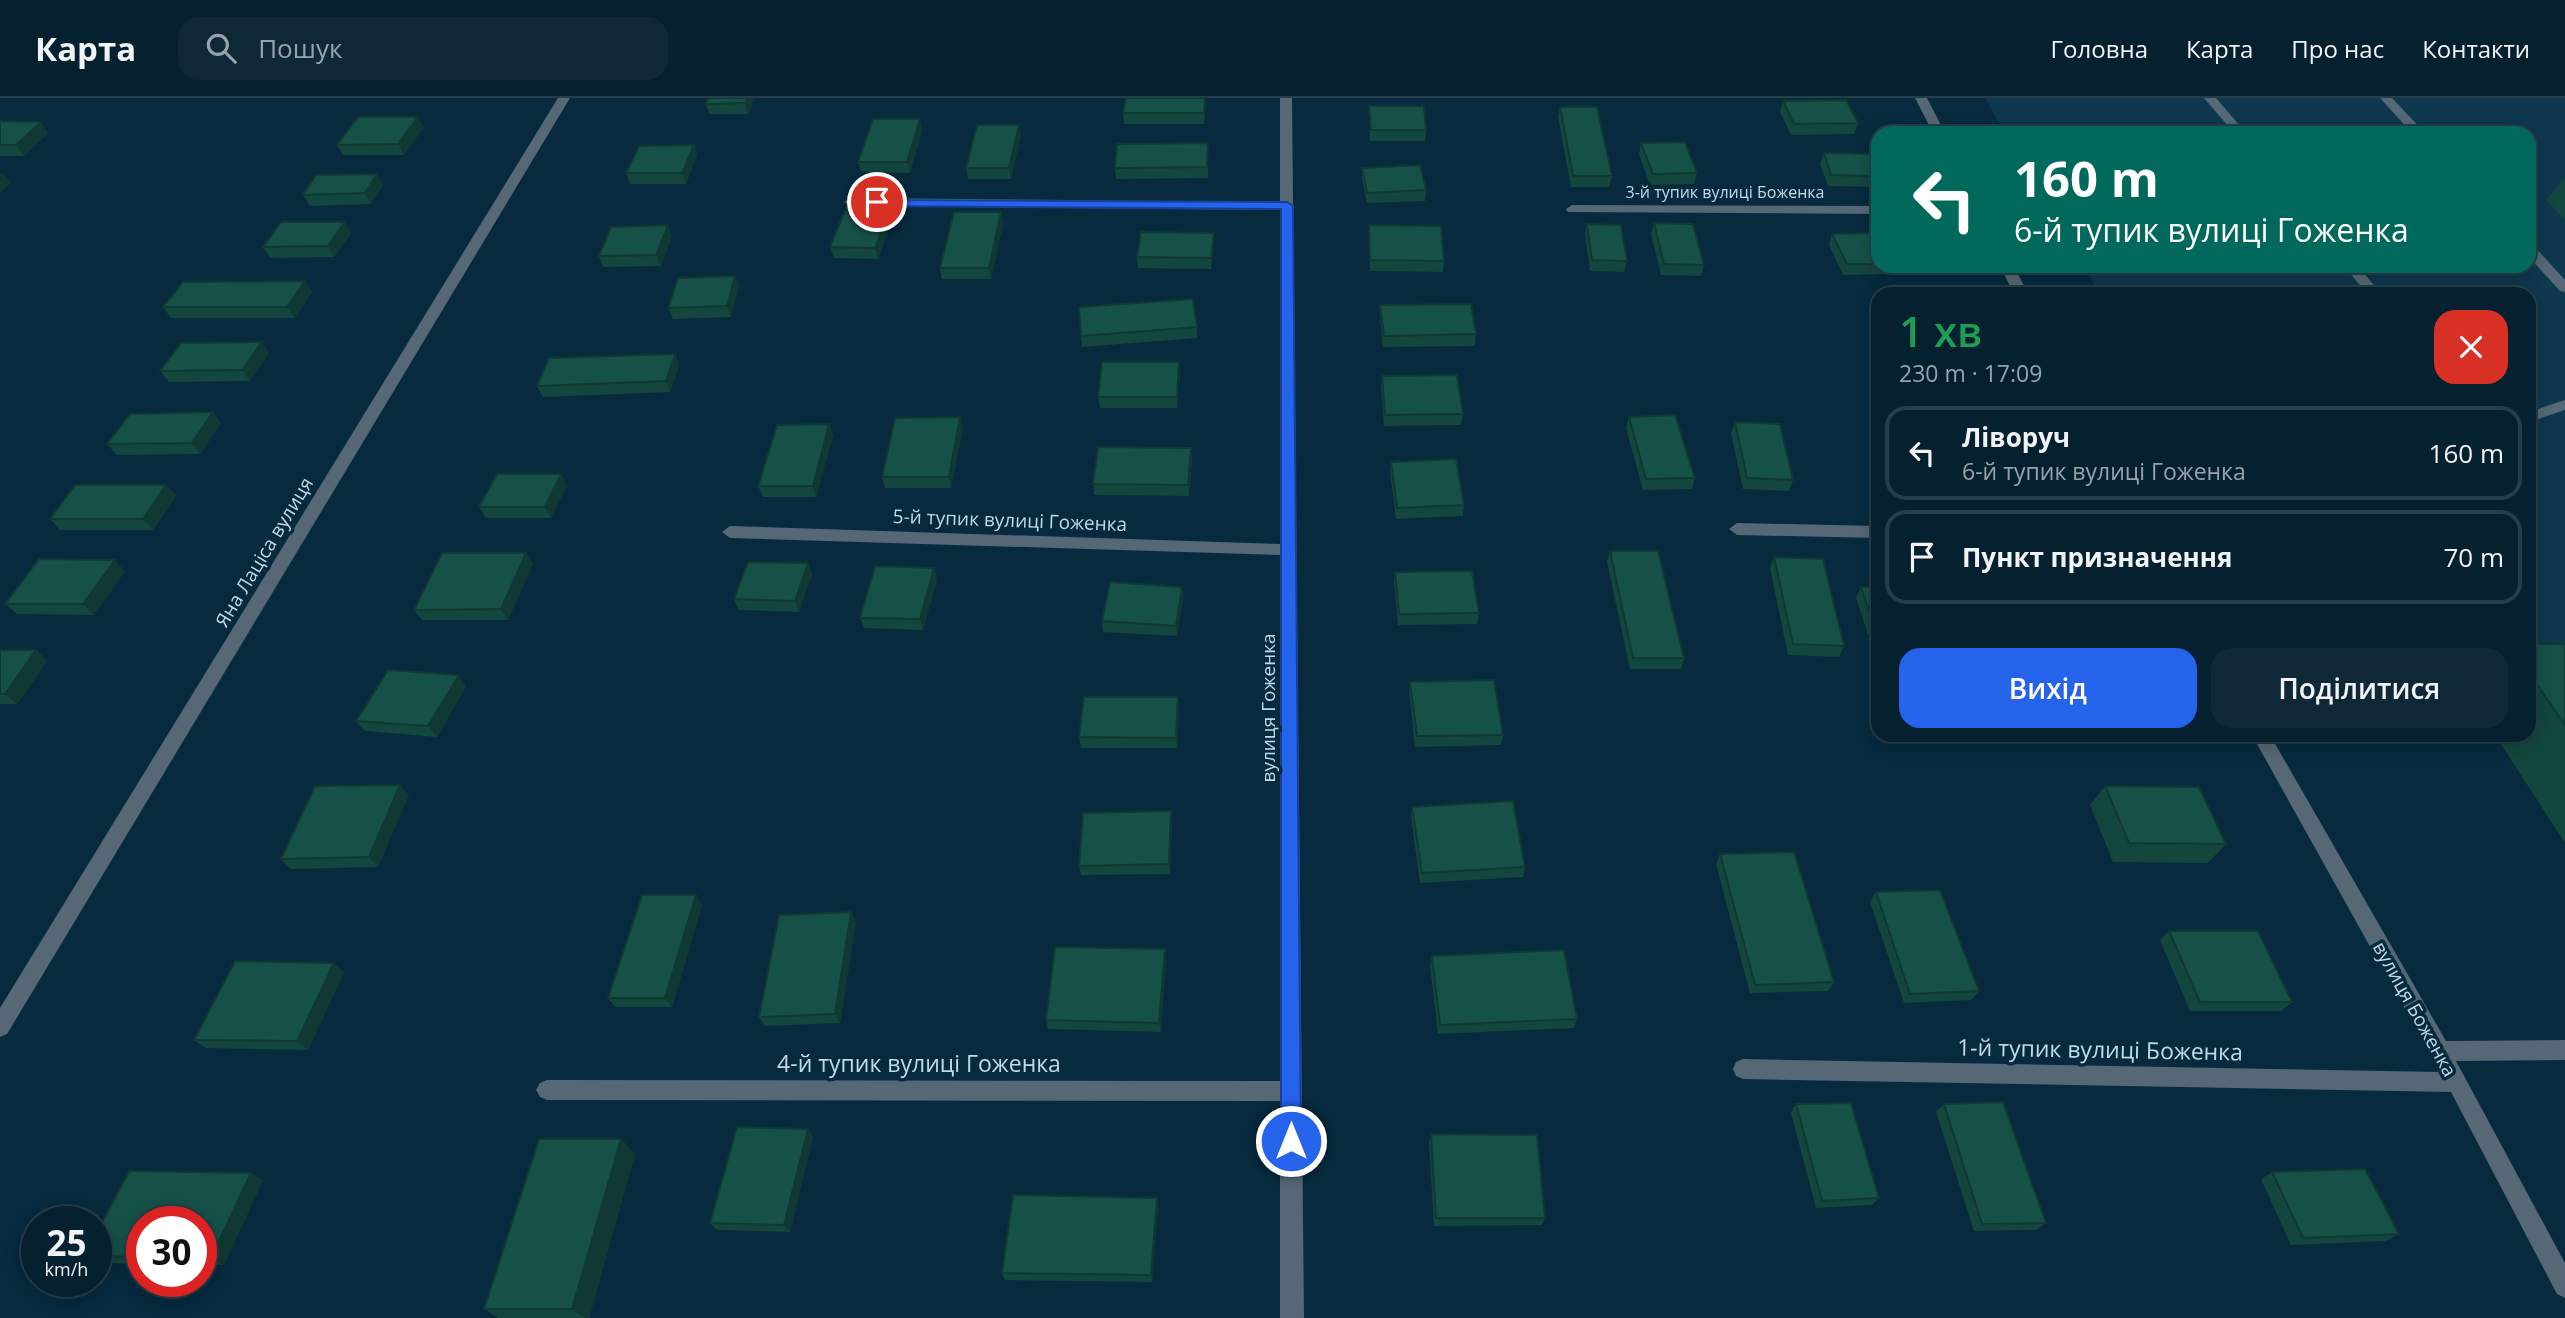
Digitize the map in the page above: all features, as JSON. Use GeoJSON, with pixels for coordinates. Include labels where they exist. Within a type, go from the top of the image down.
{"type":"FeatureCollection","features":[{"type":"Feature","properties":{"kind":"street","name":"Яна Лаціса вулиця"},"geometry":{"type":"LineString","coordinates":[[0,1027],[564,98]]}},
{"type":"Feature","properties":{"kind":"street","name":"вулиця Гоженка"},"geometry":{"type":"LineString","coordinates":[[1286,98],[1292,1318]]}},
{"type":"Feature","properties":{"kind":"street"},"geometry":{"type":"LineString","coordinates":[[1921,98],[1935,126]]}},
{"type":"Feature","properties":{"kind":"street"},"geometry":{"type":"LineString","coordinates":[[2210,98],[2234,126]]}},
{"type":"Feature","properties":{"kind":"street"},"geometry":{"type":"LineString","coordinates":[[2386,98],[2412,126]]}},
{"type":"Feature","properties":{"kind":"street"},"geometry":{"type":"LineString","coordinates":[[850,202],[1287,206]]}},
{"type":"Feature","properties":{"kind":"street","name":"3-й тупик вулиці Боженка"},"geometry":{"type":"LineString","coordinates":[[1572,209],[1871,210]]}},
{"type":"Feature","properties":{"kind":"street"},"geometry":{"type":"LineString","coordinates":[[2536,257],[2565,288]]}},
{"type":"Feature","properties":{"kind":"street"},"geometry":{"type":"LineString","coordinates":[[2357,273],[2368,287]]}},
{"type":"Feature","properties":{"kind":"street"},"geometry":{"type":"LineString","coordinates":[[2536,415],[2565,405]]}},
{"type":"Feature","properties":{"kind":"street"},"geometry":{"type":"LineString","coordinates":[[1737,529],[1871,532]]}},
{"type":"Feature","properties":{"kind":"street","name":"5-й тупик вулиці Гоженка"},"geometry":{"type":"LineString","coordinates":[[730,532],[1289,550]]}},
{"type":"Feature","properties":{"kind":"street","name":"вулиця Боженка"},"geometry":{"type":"LineString","coordinates":[[2265,742],[2440,1051],[2565,1286]]}},
{"type":"Feature","properties":{"kind":"street"},"geometry":{"type":"LineString","coordinates":[[2440,1051],[2565,1050]]}},
{"type":"Feature","properties":{"kind":"street","name":"1-й тупик вулиці Боженка"},"geometry":{"type":"LineString","coordinates":[[1743,1069],[2456,1082]]}},
{"type":"Feature","properties":{"kind":"street","name":"4-й тупик вулиці Гоженка"},"geometry":{"type":"LineString","coordinates":[[547,1090],[1291,1091]]}},
{"type":"Feature","properties":{"kind":"shaded area"},"geometry":{"type":"Polygon","coordinates":[[[1985,98],[2565,98],[2565,649],[2536,647],[2536,287],[2096,287],[2088,273],[2536,273],[2536,126],[2001,126],[1985,98]]]}},
{"type":"Feature","properties":{"kind":"building"},"geometry":{"type":"Polygon","coordinates":[[[708,98],[747,98],[745,103],[706,104],[708,98]]]}},
{"type":"Feature","properties":{"kind":"building"},"geometry":{"type":"Polygon","coordinates":[[[1126,98],[1205,98],[1204,113],[1123,113],[1126,98]]]}},
{"type":"Feature","properties":{"kind":"building"},"geometry":{"type":"Polygon","coordinates":[[[1846,100],[1858,123],[1794,124],[1783,101],[1846,100]]]}},
{"type":"Feature","properties":{"kind":"building"},"geometry":{"type":"Polygon","coordinates":[[[1369,106],[1424,106],[1426,130],[1371,130],[1369,106]]]}},
{"type":"Feature","properties":{"kind":"building"},"geometry":{"type":"Polygon","coordinates":[[[1560,107],[1597,107],[1612,176],[1573,176],[1560,107]]]}},
{"type":"Feature","properties":{"kind":"building"},"geometry":{"type":"Polygon","coordinates":[[[358,117],[418,117],[398,144],[337,145],[358,117]]]}},
{"type":"Feature","properties":{"kind":"building"},"geometry":{"type":"Polygon","coordinates":[[[873,119],[920,119],[907,162],[858,162],[873,119]]]}},
{"type":"Feature","properties":{"kind":"building"},"geometry":{"type":"Polygon","coordinates":[[[0,121],[41,122],[16,145],[0,145],[0,121]]]}},
{"type":"Feature","properties":{"kind":"building"},"geometry":{"type":"Polygon","coordinates":[[[977,125],[1019,125],[1009,168],[966,168],[977,125]]]}},
{"type":"Feature","properties":{"kind":"building"},"geometry":{"type":"Polygon","coordinates":[[[1685,142],[1697,173],[1653,174],[1641,143],[1685,142]]]}},
{"type":"Feature","properties":{"kind":"building"},"geometry":{"type":"Polygon","coordinates":[[[1208,143],[1207,167],[1115,168],[1117,144],[1208,143]]]}},
{"type":"Feature","properties":{"kind":"building"},"geometry":{"type":"Polygon","coordinates":[[[694,145],[682,173],[626,173],[639,146],[694,145]]]}},
{"type":"Feature","properties":{"kind":"building"},"geometry":{"type":"Polygon","coordinates":[[[1824,153],[1871,154],[1871,176],[1831,175],[1824,153]]]}},
{"type":"Feature","properties":{"kind":"building"},"geometry":{"type":"Polygon","coordinates":[[[1420,165],[1426,190],[1367,193],[1362,168],[1420,165]]]}},
{"type":"Feature","properties":{"kind":"building"},"geometry":{"type":"Polygon","coordinates":[[[377,174],[365,193],[303,195],[316,175],[377,174]]]}},
{"type":"Feature","properties":{"kind":"building"},"geometry":{"type":"Polygon","coordinates":[[[846,208],[890,209],[875,248],[830,247],[846,208]]]}},
{"type":"Feature","properties":{"kind":"building"},"geometry":{"type":"Polygon","coordinates":[[[954,212],[1001,212],[989,268],[940,268],[954,212]]]}},
{"type":"Feature","properties":{"kind":"building"},"geometry":{"type":"Polygon","coordinates":[[[281,222],[345,222],[328,246],[263,247],[281,222]]]}},
{"type":"Feature","properties":{"kind":"building"},"geometry":{"type":"Polygon","coordinates":[[[1654,223],[1693,224],[1704,265],[1664,264],[1654,223]]]}},
{"type":"Feature","properties":{"kind":"building"},"geometry":{"type":"Polygon","coordinates":[[[1587,224],[1621,225],[1627,261],[1592,260],[1587,224]]]}},
{"type":"Feature","properties":{"kind":"building"},"geometry":{"type":"Polygon","coordinates":[[[668,225],[656,255],[599,256],[611,227],[668,225]]]}},
{"type":"Feature","properties":{"kind":"building"},"geometry":{"type":"Polygon","coordinates":[[[1369,225],[1441,226],[1444,261],[1370,260],[1369,225]]]}},
{"type":"Feature","properties":{"kind":"building"},"geometry":{"type":"Polygon","coordinates":[[[1141,232],[1214,233],[1211,258],[1137,257],[1141,232]]]}},
{"type":"Feature","properties":{"kind":"building"},"geometry":{"type":"Polygon","coordinates":[[[1871,233],[1871,264],[1847,264],[1832,234],[1871,233]]]}},
{"type":"Feature","properties":{"kind":"building"},"geometry":{"type":"Polygon","coordinates":[[[735,276],[727,306],[668,308],[678,278],[735,276]]]}},
{"type":"Feature","properties":{"kind":"building"},"geometry":{"type":"Polygon","coordinates":[[[305,281],[287,307],[163,307],[183,282],[305,281]]]}},
{"type":"Feature","properties":{"kind":"building"},"geometry":{"type":"Polygon","coordinates":[[[1193,299],[1197,327],[1081,336],[1079,307],[1193,299]]]}},
{"type":"Feature","properties":{"kind":"building"},"geometry":{"type":"Polygon","coordinates":[[[1471,304],[1476,334],[1384,336],[1380,305],[1471,304]]]}},
{"type":"Feature","properties":{"kind":"building"},"geometry":{"type":"Polygon","coordinates":[[[262,342],[242,370],[160,371],[181,343],[262,342]]]}},
{"type":"Feature","properties":{"kind":"building"},"geometry":{"type":"Polygon","coordinates":[[[675,354],[666,381],[537,386],[549,358],[675,354]]]}},
{"type":"Feature","properties":{"kind":"building"},"geometry":{"type":"Polygon","coordinates":[[[1102,362],[1179,362],[1177,397],[1098,397],[1102,362]]]}},
{"type":"Feature","properties":{"kind":"building"},"geometry":{"type":"Polygon","coordinates":[[[1457,375],[1463,414],[1385,415],[1382,376],[1457,375]]]}},
{"type":"Feature","properties":{"kind":"building"},"geometry":{"type":"Polygon","coordinates":[[[213,412],[192,443],[107,444],[130,414],[213,412]]]}},
{"type":"Feature","properties":{"kind":"building"},"geometry":{"type":"Polygon","coordinates":[[[1675,415],[1695,478],[1646,479],[1629,417],[1675,415]]]}},
{"type":"Feature","properties":{"kind":"building"},"geometry":{"type":"Polygon","coordinates":[[[960,417],[949,477],[882,477],[895,418],[960,417]]]}},
{"type":"Feature","properties":{"kind":"building"},"geometry":{"type":"Polygon","coordinates":[[[1735,422],[1780,424],[1793,480],[1747,478],[1735,422]]]}},
{"type":"Feature","properties":{"kind":"building"},"geometry":{"type":"Polygon","coordinates":[[[829,424],[813,486],[758,486],[777,425],[829,424]]]}},
{"type":"Feature","properties":{"kind":"building"},"geometry":{"type":"Polygon","coordinates":[[[1098,447],[1191,448],[1188,485],[1093,484],[1098,447]]]}},
{"type":"Feature","properties":{"kind":"building"},"geometry":{"type":"Polygon","coordinates":[[[1456,459],[1464,505],[1397,508],[1391,462],[1456,459]]]}},
{"type":"Feature","properties":{"kind":"building"},"geometry":{"type":"Polygon","coordinates":[[[497,474],[561,474],[545,507],[479,507],[497,474]]]}},
{"type":"Feature","properties":{"kind":"building"},"geometry":{"type":"Polygon","coordinates":[[[75,485],[166,485],[143,519],[50,519],[75,485]]]}},
{"type":"Feature","properties":{"kind":"building"},"geometry":{"type":"Polygon","coordinates":[[[1610,551],[1658,551],[1684,658],[1633,658],[1610,551]]]}},
{"type":"Feature","properties":{"kind":"building"},"geometry":{"type":"Polygon","coordinates":[[[442,553],[526,553],[501,609],[414,610],[442,553]]]}},
{"type":"Feature","properties":{"kind":"building"},"geometry":{"type":"Polygon","coordinates":[[[1774,557],[1823,559],[1844,646],[1793,644],[1774,557]]]}},
{"type":"Feature","properties":{"kind":"building"},"geometry":{"type":"Polygon","coordinates":[[[39,559],[115,560],[83,604],[5,604],[39,559]]]}},
{"type":"Feature","properties":{"kind":"building"},"geometry":{"type":"Polygon","coordinates":[[[748,562],[808,563],[795,601],[734,599],[748,562]]]}},
{"type":"Feature","properties":{"kind":"building"},"geometry":{"type":"Polygon","coordinates":[[[875,566],[934,568],[920,619],[860,618],[875,566]]]}},
{"type":"Feature","properties":{"kind":"building"},"geometry":{"type":"Polygon","coordinates":[[[1472,571],[1479,613],[1399,614],[1395,572],[1472,571]]]}},
{"type":"Feature","properties":{"kind":"building"},"geometry":{"type":"Polygon","coordinates":[[[1110,582],[1182,587],[1176,626],[1102,621],[1110,582]]]}},
{"type":"Feature","properties":{"kind":"building"},"geometry":{"type":"Polygon","coordinates":[[[1861,587],[1871,587],[1871,618],[1861,587]]]}},
{"type":"Feature","properties":{"kind":"building"},"geometry":{"type":"Polygon","coordinates":[[[2536,644],[2565,644],[2565,725],[2536,683],[2536,644]]]}},
{"type":"Feature","properties":{"kind":"building"},"geometry":{"type":"Polygon","coordinates":[[[0,650],[36,650],[5,694],[0,694],[0,650]]]}},
{"type":"Feature","properties":{"kind":"building"},"geometry":{"type":"Polygon","coordinates":[[[388,670],[459,675],[428,726],[356,721],[388,670]]]}},
{"type":"Feature","properties":{"kind":"building"},"geometry":{"type":"Polygon","coordinates":[[[1494,680],[1503,735],[1417,736],[1410,682],[1494,680]]]}},
{"type":"Feature","properties":{"kind":"building"},"geometry":{"type":"Polygon","coordinates":[[[1084,697],[1178,697],[1176,738],[1079,737],[1084,697]]]}},
{"type":"Feature","properties":{"kind":"building"},"geometry":{"type":"Polygon","coordinates":[[[400,785],[369,857],[281,859],[315,786],[400,785]]]}},
{"type":"Feature","properties":{"kind":"building"},"geometry":{"type":"Polygon","coordinates":[[[2105,786],[2199,787],[2226,844],[2129,843],[2105,786]]]}},
{"type":"Feature","properties":{"kind":"building"},"geometry":{"type":"Polygon","coordinates":[[[1513,801],[1525,867],[1422,873],[1412,807],[1513,801]]]}},
{"type":"Feature","properties":{"kind":"building"},"geometry":{"type":"Polygon","coordinates":[[[1171,811],[1169,864],[1079,866],[1083,813],[1171,811]]]}},
{"type":"Feature","properties":{"kind":"building"},"geometry":{"type":"Polygon","coordinates":[[[1794,852],[1834,982],[1755,985],[1720,854],[1794,852]]]}},
{"type":"Feature","properties":{"kind":"building"},"geometry":{"type":"Polygon","coordinates":[[[1940,890],[1979,991],[1910,994],[1876,892],[1940,890]]]}},
{"type":"Feature","properties":{"kind":"building"},"geometry":{"type":"Polygon","coordinates":[[[642,895],[696,895],[665,998],[608,998],[642,895]]]}},
{"type":"Feature","properties":{"kind":"building"},"geometry":{"type":"Polygon","coordinates":[[[851,912],[835,1014],[759,1017],[779,915],[851,912]]]}},
{"type":"Feature","properties":{"kind":"building"},"geometry":{"type":"Polygon","coordinates":[[[2169,931],[2258,931],[2292,1002],[2200,1002],[2169,931]]]}},
{"type":"Feature","properties":{"kind":"building"},"geometry":{"type":"Polygon","coordinates":[[[1055,947],[1165,949],[1159,1023],[1046,1020],[1055,947]]]}},
{"type":"Feature","properties":{"kind":"building"},"geometry":{"type":"Polygon","coordinates":[[[1564,950],[1577,1019],[1440,1025],[1432,956],[1564,950]]]}},
{"type":"Feature","properties":{"kind":"building"},"geometry":{"type":"Polygon","coordinates":[[[235,961],[334,963],[297,1041],[194,1040],[235,961]]]}},
{"type":"Feature","properties":{"kind":"building"},"geometry":{"type":"Polygon","coordinates":[[[2003,1102],[2046,1223],[1982,1224],[1944,1104],[2003,1102]]]}},
{"type":"Feature","properties":{"kind":"building"},"geometry":{"type":"Polygon","coordinates":[[[1851,1103],[1879,1198],[1822,1201],[1796,1104],[1851,1103]]]}},
{"type":"Feature","properties":{"kind":"building"},"geometry":{"type":"Polygon","coordinates":[[[737,1127],[808,1129],[784,1225],[710,1223],[737,1127]]]}},
{"type":"Feature","properties":{"kind":"building"},"geometry":{"type":"Polygon","coordinates":[[[1431,1134],[1537,1135],[1545,1218],[1436,1218],[1431,1134]]]}},
{"type":"Feature","properties":{"kind":"building"},"geometry":{"type":"Polygon","coordinates":[[[539,1139],[621,1139],[572,1309],[484,1309],[539,1139]]]}},
{"type":"Feature","properties":{"kind":"building"},"geometry":{"type":"Polygon","coordinates":[[[2365,1169],[2399,1234],[2303,1238],[2272,1172],[2365,1169]]]}},
{"type":"Feature","properties":{"kind":"building"},"geometry":{"type":"Polygon","coordinates":[[[129,1171],[251,1173],[217,1245],[217,1206],[126,1206],[126,1257],[112,1256],[111,1206],[129,1171]]]}},
{"type":"Feature","properties":{"kind":"building"},"geometry":{"type":"Polygon","coordinates":[[[1013,1195],[1157,1198],[1151,1275],[1002,1273],[1013,1195]]]}},
{"type":"Feature","properties":{"kind":"route"},"geometry":{"type":"LineString","coordinates":[[877,202],[1287,206],[1291,1141]]}}]}
